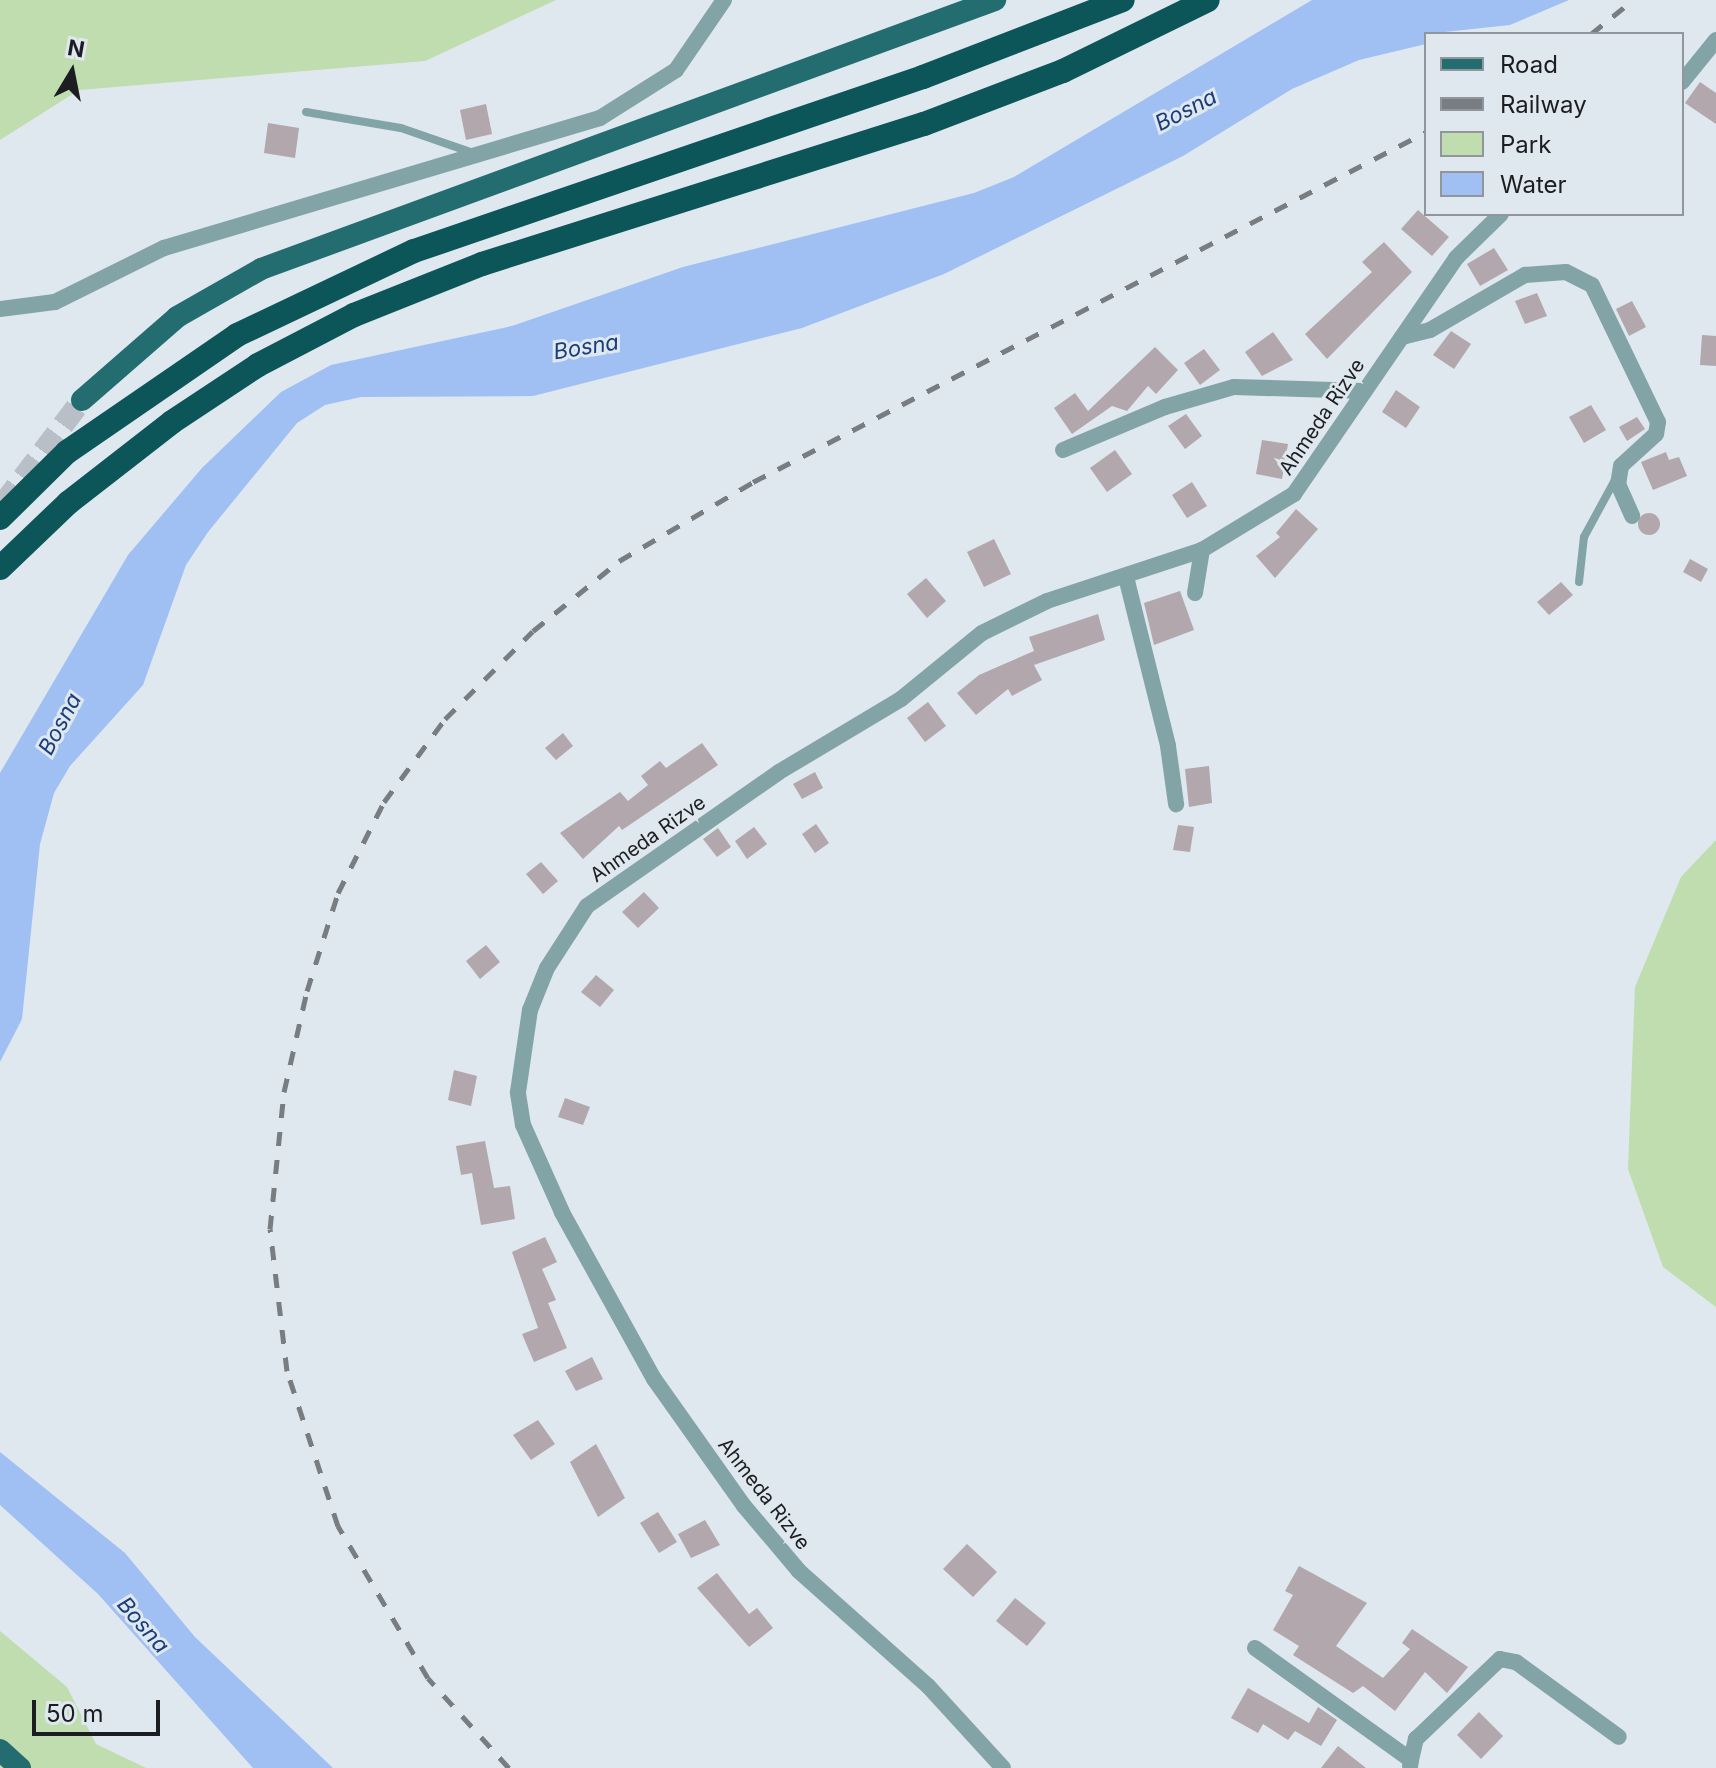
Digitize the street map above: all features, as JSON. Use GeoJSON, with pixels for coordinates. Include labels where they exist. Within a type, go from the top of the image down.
{"type":"FeatureCollection","features":[{"type":"Feature","properties":{"kind":"highway"},"geometry":{"type":"LineString","coordinates":[[0,518],[67,452],[237,335],[401,257],[1019,43],[1123,0]]}},
{"type":"Feature","properties":{"kind":"highway"},"geometry":{"type":"LineString","coordinates":[[0,568],[68,503],[172,422],[258,365],[354,315],[482,264],[924,124],[1063,71],[1208,0]]}},
{"type":"Feature","properties":{"kind":"main road"},"geometry":{"type":"LineString","coordinates":[[82,400],[111,369],[213,294],[312,247],[517,170],[995,0]]}},
{"type":"Feature","properties":{"kind":"main road"},"geometry":{"type":"LineString","coordinates":[[0,1750],[20,1768]]}},
{"type":"Feature","properties":{"kind":"street"},"geometry":{"type":"LineString","coordinates":[[0,309],[55,302],[164,248],[473,153],[600,118],[655,88],[691,52],[724,0]]}},
{"type":"Feature","properties":{"kind":"street"},"geometry":{"type":"LineString","coordinates":[[1684,80],[1716,40]]}},
{"type":"Feature","properties":{"kind":"street"},"geometry":{"type":"LineString","coordinates":[[506,145],[517,170]]}},
{"type":"Feature","properties":{"kind":"street","name":"Ahmeda Rizve"},"geometry":{"type":"LineString","coordinates":[[1003,1768],[928,1686],[799,1571],[744,1506],[654,1379],[536,1162],[518,1092],[521,1055],[547,968],[587,906],[779,772],[901,699],[982,633],[1047,601],[1202,550],[1294,494],[1456,258],[1499,216]]}},
{"type":"Feature","properties":{"kind":"street"},"geometry":{"type":"LineString","coordinates":[[1402,337],[1430,330],[1525,275],[1566,272],[1592,285],[1658,422],[1656,434],[1631,452],[1620,475],[1632,516]]}},
{"type":"Feature","properties":{"kind":"street"},"geometry":{"type":"LineString","coordinates":[[1063,450],[1165,407],[1234,387],[1365,391]]}},
{"type":"Feature","properties":{"kind":"street"},"geometry":{"type":"LineString","coordinates":[[1195,593],[1202,550]]}},
{"type":"Feature","properties":{"kind":"street"},"geometry":{"type":"LineString","coordinates":[[1126,577],[1168,746],[1176,804]]}},
{"type":"Feature","properties":{"kind":"street"},"geometry":{"type":"LineString","coordinates":[[1255,1648],[1410,1764],[1416,1739],[1500,1659],[1516,1662],[1619,1737]]}},
{"type":"Feature","properties":{"kind":"lane"},"geometry":{"type":"LineString","coordinates":[[306,112],[401,128],[473,153]]}},
{"type":"Feature","properties":{"kind":"lane"},"geometry":{"type":"LineString","coordinates":[[1579,582],[1584,537],[1604,492],[1620,475]]}},
{"type":"Feature","properties":{"kind":"green space"},"geometry":{"type":"Polygon","coordinates":[[[0,0],[556,0],[425,61],[79,90],[0,140],[0,0]]]}},
{"type":"Feature","properties":{"kind":"green space"},"geometry":{"type":"Polygon","coordinates":[[[1716,840],[1716,1307],[1663,1267],[1628,1169],[1635,987],[1681,877],[1716,840]]]}},
{"type":"Feature","properties":{"kind":"green space"},"geometry":{"type":"Polygon","coordinates":[[[0,1631],[67,1687],[96,1744],[146,1768],[0,1768],[0,1631]]]}},
{"type":"Feature","properties":{"kind":"water","name":"Bosna"},"geometry":{"type":"Polygon","coordinates":[[[1312,0],[1569,0],[1510,25],[1424,32],[1424,44],[1359,60],[1292,89],[1183,156],[944,274],[802,328],[533,396],[361,397],[325,405],[297,423],[208,532],[186,565],[143,685],[70,766],[54,793],[40,844],[22,1019],[0,1062],[0,773],[128,555],[202,468],[281,392],[331,365],[512,326],[683,267],[974,193],[1014,177],[1312,0]]]}},
{"type":"Feature","properties":{"kind":"water","name":"Bosna"},"geometry":{"type":"Polygon","coordinates":[[[0,1452],[125,1553],[195,1637],[333,1768],[253,1768],[98,1594],[0,1505],[0,1452]]]}},
{"type":"Feature","properties":{"kind":"building"},"geometry":{"type":"Polygon","coordinates":[[[1700,82],[1716,93],[1716,124],[1685,103],[1700,82]]]}},
{"type":"Feature","properties":{"kind":"building"},"geometry":{"type":"Polygon","coordinates":[[[486,104],[492,134],[466,140],[460,110],[486,104]]]}},
{"type":"Feature","properties":{"kind":"building"},"geometry":{"type":"Polygon","coordinates":[[[268,123],[299,128],[295,158],[264,153],[268,123]]]}},
{"type":"Feature","properties":{"kind":"building"},"geometry":{"type":"Polygon","coordinates":[[[1418,210],[1449,237],[1432,256],[1401,229],[1418,210]]]}},
{"type":"Feature","properties":{"kind":"building"},"geometry":{"type":"Polygon","coordinates":[[[1384,242],[1412,272],[1327,359],[1305,334],[1372,272],[1362,262],[1384,242]]]}},
{"type":"Feature","properties":{"kind":"building"},"geometry":{"type":"Polygon","coordinates":[[[1494,248],[1508,270],[1480,286],[1467,264],[1494,248]]]}},
{"type":"Feature","properties":{"kind":"building"},"geometry":{"type":"Polygon","coordinates":[[[1537,293],[1547,316],[1525,324],[1515,301],[1537,293]]]}},
{"type":"Feature","properties":{"kind":"building"},"geometry":{"type":"Polygon","coordinates":[[[1632,301],[1646,327],[1629,336],[1616,309],[1632,301]]]}},
{"type":"Feature","properties":{"kind":"building"},"geometry":{"type":"Polygon","coordinates":[[[1451,331],[1471,344],[1454,369],[1433,355],[1451,331]]]}},
{"type":"Feature","properties":{"kind":"building"},"geometry":{"type":"Polygon","coordinates":[[[1273,332],[1293,360],[1262,376],[1245,352],[1273,332]]]}},
{"type":"Feature","properties":{"kind":"building"},"geometry":{"type":"Polygon","coordinates":[[[1702,335],[1716,336],[1716,366],[1700,365],[1702,335]]]}},
{"type":"Feature","properties":{"kind":"building"},"geometry":{"type":"Polygon","coordinates":[[[1155,347],[1178,370],[1156,394],[1148,386],[1127,411],[1112,406],[1072,434],[1054,408],[1075,393],[1088,411],[1155,347]]]}},
{"type":"Feature","properties":{"kind":"building"},"geometry":{"type":"Polygon","coordinates":[[[1204,349],[1220,370],[1200,385],[1184,363],[1204,349]]]}},
{"type":"Feature","properties":{"kind":"building"},"geometry":{"type":"Polygon","coordinates":[[[1396,390],[1420,407],[1406,428],[1382,412],[1396,390]]]}},
{"type":"Feature","properties":{"kind":"building"},"geometry":{"type":"Polygon","coordinates":[[[1591,405],[1606,430],[1584,443],[1569,417],[1591,405]]]}},
{"type":"Feature","properties":{"kind":"building"},"geometry":{"type":"Polygon","coordinates":[[[1186,414],[1202,436],[1185,449],[1168,426],[1186,414]]]}},
{"type":"Feature","properties":{"kind":"building"},"geometry":{"type":"Polygon","coordinates":[[[1637,417],[1645,429],[1627,441],[1619,427],[1637,417]]]}},
{"type":"Feature","properties":{"kind":"building"},"geometry":{"type":"Polygon","coordinates":[[[1262,440],[1288,444],[1282,479],[1256,474],[1262,440]]]}},
{"type":"Feature","properties":{"kind":"building"},"geometry":{"type":"Polygon","coordinates":[[[1115,450],[1132,474],[1107,492],[1090,468],[1115,450]]]}},
{"type":"Feature","properties":{"kind":"building"},"geometry":{"type":"Polygon","coordinates":[[[1666,452],[1669,460],[1679,457],[1687,476],[1653,490],[1641,462],[1666,452]]]}},
{"type":"Feature","properties":{"kind":"building"},"geometry":{"type":"Polygon","coordinates":[[[1192,482],[1207,506],[1187,518],[1172,495],[1192,482]]]}},
{"type":"Feature","properties":{"kind":"building"},"geometry":{"type":"Polygon","coordinates":[[[1296,509],[1318,529],[1275,578],[1256,556],[1280,537],[1276,533],[1296,509]]]}},
{"type":"Feature","properties":{"kind":"building"},"geometry":{"type":"Polygon","coordinates":[[[1649,513],[1657,516],[1660,524],[1657,532],[1649,535],[1641,532],[1638,524],[1641,516],[1649,513]]]}},
{"type":"Feature","properties":{"kind":"building"},"geometry":{"type":"Polygon","coordinates":[[[994,539],[1011,574],[984,587],[967,552],[994,539]]]}},
{"type":"Feature","properties":{"kind":"building"},"geometry":{"type":"Polygon","coordinates":[[[1690,559],[1708,569],[1701,582],[1683,572],[1690,559]]]}},
{"type":"Feature","properties":{"kind":"building"},"geometry":{"type":"Polygon","coordinates":[[[926,578],[946,601],[927,618],[907,594],[926,578]]]}},
{"type":"Feature","properties":{"kind":"building"},"geometry":{"type":"Polygon","coordinates":[[[1561,582],[1573,595],[1549,615],[1537,602],[1561,582]]]}},
{"type":"Feature","properties":{"kind":"building"},"geometry":{"type":"Polygon","coordinates":[[[1180,591],[1194,630],[1154,645],[1144,603],[1180,591]]]}},
{"type":"Feature","properties":{"kind":"building"},"geometry":{"type":"Polygon","coordinates":[[[1098,614],[1105,640],[1034,665],[1042,680],[1012,696],[1008,689],[976,715],[957,693],[979,675],[1034,651],[1029,637],[1098,614]]]}},
{"type":"Feature","properties":{"kind":"building"},"geometry":{"type":"Polygon","coordinates":[[[928,702],[946,726],[925,742],[907,718],[928,702]]]}},
{"type":"Feature","properties":{"kind":"building"},"geometry":{"type":"Polygon","coordinates":[[[563,733],[573,746],[556,760],[545,748],[563,733]]]}},
{"type":"Feature","properties":{"kind":"building"},"geometry":{"type":"Polygon","coordinates":[[[702,743],[718,765],[622,830],[619,826],[583,859],[560,833],[620,792],[628,801],[648,785],[641,776],[660,761],[666,768],[702,743]]]}},
{"type":"Feature","properties":{"kind":"building"},"geometry":{"type":"Polygon","coordinates":[[[1209,766],[1212,803],[1189,807],[1185,769],[1209,766]]]}},
{"type":"Feature","properties":{"kind":"building"},"geometry":{"type":"Polygon","coordinates":[[[815,772],[823,788],[802,799],[793,784],[815,772]]]}},
{"type":"Feature","properties":{"kind":"building"},"geometry":{"type":"Polygon","coordinates":[[[816,824],[829,843],[815,853],[802,834],[816,824]]]}},
{"type":"Feature","properties":{"kind":"building"},"geometry":{"type":"Polygon","coordinates":[[[1178,825],[1194,827],[1190,852],[1173,850],[1178,825]]]}},
{"type":"Feature","properties":{"kind":"building"},"geometry":{"type":"Polygon","coordinates":[[[754,827],[767,844],[747,859],[735,841],[754,827]]]}},
{"type":"Feature","properties":{"kind":"building"},"geometry":{"type":"Polygon","coordinates":[[[718,828],[731,847],[717,857],[703,839],[718,828]]]}},
{"type":"Feature","properties":{"kind":"building"},"geometry":{"type":"Polygon","coordinates":[[[541,862],[558,881],[543,894],[526,874],[541,862]]]}},
{"type":"Feature","properties":{"kind":"building"},"geometry":{"type":"Polygon","coordinates":[[[644,892],[659,908],[638,928],[622,912],[644,892]]]}},
{"type":"Feature","properties":{"kind":"building"},"geometry":{"type":"Polygon","coordinates":[[[486,945],[500,962],[480,979],[466,961],[486,945]]]}},
{"type":"Feature","properties":{"kind":"building"},"geometry":{"type":"Polygon","coordinates":[[[596,975],[614,990],[600,1007],[581,992],[596,975]]]}},
{"type":"Feature","properties":{"kind":"building"},"geometry":{"type":"Polygon","coordinates":[[[454,1070],[477,1076],[471,1106],[448,1100],[454,1070]]]}},
{"type":"Feature","properties":{"kind":"building"},"geometry":{"type":"Polygon","coordinates":[[[565,1098],[590,1107],[583,1125],[558,1117],[565,1098]]]}},
{"type":"Feature","properties":{"kind":"building"},"geometry":{"type":"Polygon","coordinates":[[[485,1141],[494,1188],[510,1186],[515,1219],[481,1225],[472,1173],[461,1175],[456,1146],[485,1141]]]}},
{"type":"Feature","properties":{"kind":"building"},"geometry":{"type":"Polygon","coordinates":[[[545,1237],[557,1262],[542,1269],[556,1300],[548,1303],[567,1348],[534,1362],[522,1334],[538,1328],[512,1252],[545,1237]]]}},
{"type":"Feature","properties":{"kind":"building"},"geometry":{"type":"Polygon","coordinates":[[[592,1357],[603,1379],[576,1391],[565,1371],[592,1357]]]}},
{"type":"Feature","properties":{"kind":"building"},"geometry":{"type":"Polygon","coordinates":[[[538,1420],[555,1444],[531,1460],[513,1435],[538,1420]]]}},
{"type":"Feature","properties":{"kind":"building"},"geometry":{"type":"Polygon","coordinates":[[[596,1444],[625,1498],[598,1517],[570,1462],[596,1444]]]}},
{"type":"Feature","properties":{"kind":"building"},"geometry":{"type":"Polygon","coordinates":[[[658,1512],[677,1542],[659,1553],[640,1523],[658,1512]]]}},
{"type":"Feature","properties":{"kind":"building"},"geometry":{"type":"Polygon","coordinates":[[[705,1520],[720,1545],[691,1558],[678,1534],[705,1520]]]}},
{"type":"Feature","properties":{"kind":"building"},"geometry":{"type":"Polygon","coordinates":[[[967,1544],[997,1572],[973,1597],[943,1569],[967,1544]]]}},
{"type":"Feature","properties":{"kind":"building"},"geometry":{"type":"Polygon","coordinates":[[[1299,1566],[1367,1603],[1336,1646],[1383,1678],[1410,1649],[1402,1643],[1412,1629],[1468,1667],[1447,1693],[1425,1672],[1395,1711],[1363,1686],[1353,1693],[1293,1655],[1299,1646],[1273,1630],[1293,1595],[1285,1591],[1299,1566]]]}},
{"type":"Feature","properties":{"kind":"building"},"geometry":{"type":"Polygon","coordinates":[[[717,1573],[749,1614],[757,1608],[773,1628],[749,1647],[697,1588],[717,1573]]]}},
{"type":"Feature","properties":{"kind":"building"},"geometry":{"type":"Polygon","coordinates":[[[1015,1598],[1046,1623],[1027,1646],[996,1621],[1015,1598]]]}},
{"type":"Feature","properties":{"kind":"building"},"geometry":{"type":"Polygon","coordinates":[[[1248,1688],[1309,1723],[1318,1707],[1337,1720],[1321,1746],[1295,1731],[1288,1740],[1263,1724],[1258,1733],[1231,1718],[1248,1688]]]}},
{"type":"Feature","properties":{"kind":"building"},"geometry":{"type":"Polygon","coordinates":[[[1479,1712],[1503,1736],[1481,1759],[1457,1735],[1479,1712]]]}},
{"type":"Feature","properties":{"kind":"building"},"geometry":{"type":"Polygon","coordinates":[[[1338,1746],[1366,1768],[1321,1768],[1338,1746]]]}},
{"type":"Feature","properties":{"kind":"tunnel"},"geometry":{"type":"LineString","coordinates":[[3,504],[82,400]]}},
{"type":"Feature","properties":{"kind":"railway"},"geometry":{"type":"LineString","coordinates":[[1593,32],[1633,0]]}},
{"type":"Feature","properties":{"kind":"railway"},"geometry":{"type":"LineString","coordinates":[[509,1768],[428,1678],[338,1526],[287,1371],[270,1229],[284,1092],[307,991],[338,893],[384,802],[445,719],[533,631],[619,561],[753,482],[1424,133]]}}]}
